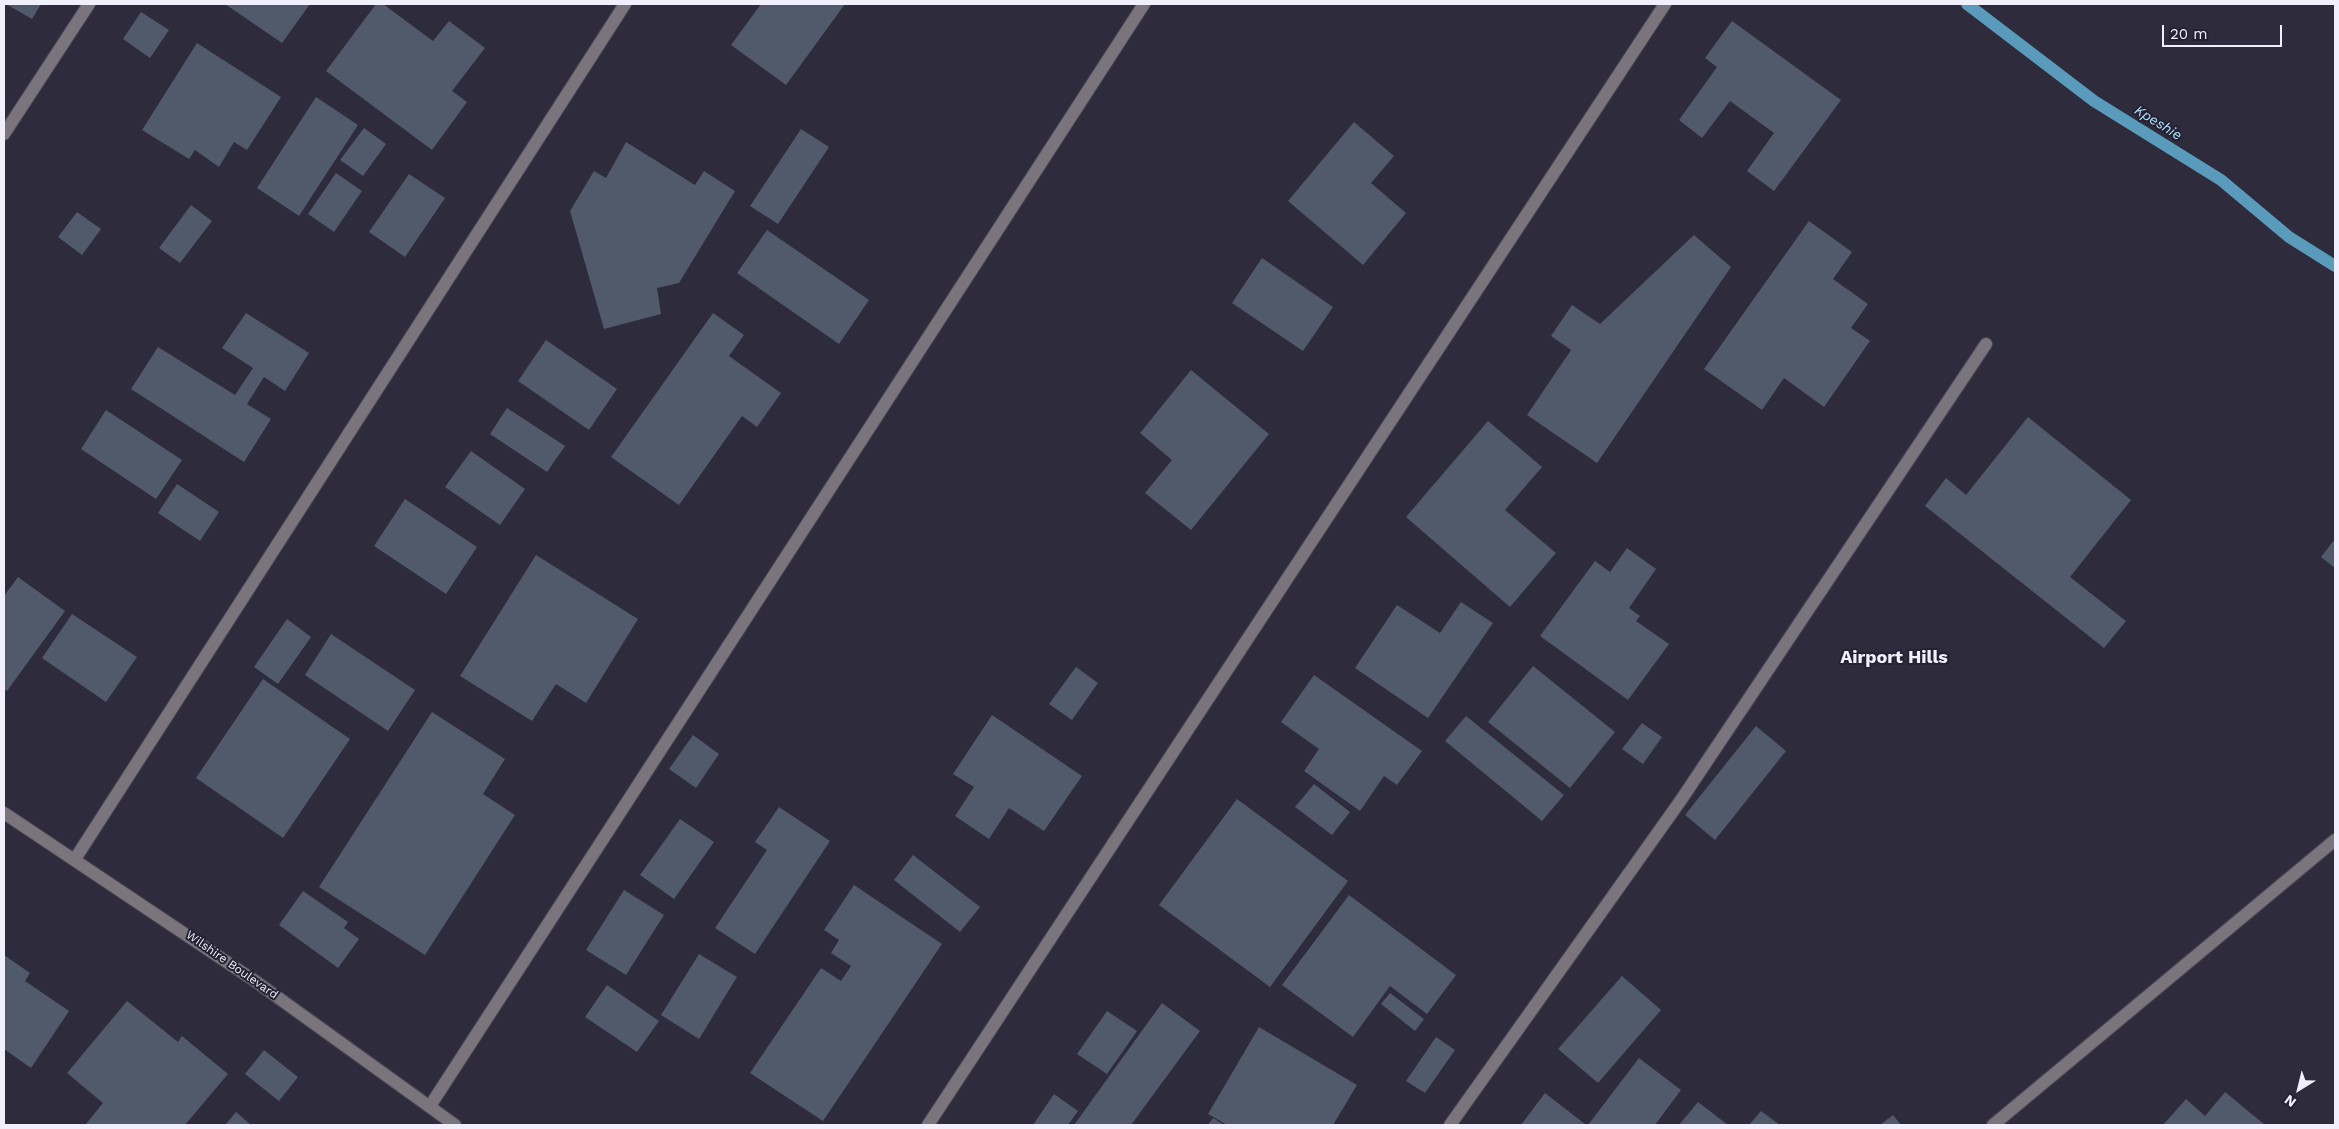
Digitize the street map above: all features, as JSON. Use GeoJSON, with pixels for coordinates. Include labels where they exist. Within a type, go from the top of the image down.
{"type":"FeatureCollection","features":[{"type":"Feature","properties":{"kind":"street"},"geometry":{"type":"LineString","coordinates":[[4,134],[89,4]]}},
{"type":"Feature","properties":{"kind":"street"},"geometry":{"type":"LineString","coordinates":[[75,859],[625,4]]}},
{"type":"Feature","properties":{"kind":"street"},"geometry":{"type":"LineString","coordinates":[[430,1106],[1144,4]]}},
{"type":"Feature","properties":{"kind":"street"},"geometry":{"type":"LineString","coordinates":[[928,1125],[1665,4]]}},
{"type":"Feature","properties":{"kind":"street"},"geometry":{"type":"LineString","coordinates":[[1450,1125],[1681,800],[1986,344]]}},
{"type":"Feature","properties":{"kind":"street","name":"Wilshire Boulevard"},"geometry":{"type":"LineString","coordinates":[[4,813],[255,981],[454,1125]]}},
{"type":"Feature","properties":{"kind":"street"},"geometry":{"type":"LineString","coordinates":[[1993,1125],[2335,840]]}},
{"type":"Feature","properties":{"kind":"building"},"geometry":{"type":"Polygon","coordinates":[[[6,4],[41,4],[32,19],[6,4]]]}},
{"type":"Feature","properties":{"kind":"building"},"geometry":{"type":"Polygon","coordinates":[[[225,4],[310,4],[282,43],[225,4]]]}},
{"type":"Feature","properties":{"kind":"building"},"geometry":{"type":"Polygon","coordinates":[[[376,4],[383,4],[433,41],[449,21],[485,48],[452,91],[467,102],[432,150],[326,71],[376,4]]]}},
{"type":"Feature","properties":{"kind":"building"},"geometry":{"type":"Polygon","coordinates":[[[761,4],[845,4],[786,85],[731,45],[761,4]]]}},
{"type":"Feature","properties":{"kind":"building"},"geometry":{"type":"Polygon","coordinates":[[[141,12],[169,30],[150,58],[123,39],[141,12]]]}},
{"type":"Feature","properties":{"kind":"building"},"geometry":{"type":"Polygon","coordinates":[[[1732,21],[1841,100],[1774,191],[1747,171],[1774,133],[1730,101],[1702,138],[1679,120],[1717,67],[1705,58],[1732,21]]]}},
{"type":"Feature","properties":{"kind":"building"},"geometry":{"type":"Polygon","coordinates":[[[197,43],[281,97],[247,150],[234,142],[219,167],[195,150],[189,159],[142,130],[197,43]]]}},
{"type":"Feature","properties":{"kind":"building"},"geometry":{"type":"Polygon","coordinates":[[[316,97],[358,125],[299,216],[257,188],[316,97]]]}},
{"type":"Feature","properties":{"kind":"building"},"geometry":{"type":"Polygon","coordinates":[[[1354,122],[1394,156],[1371,183],[1406,213],[1363,265],[1288,201],[1354,122]]]}},
{"type":"Feature","properties":{"kind":"building"},"geometry":{"type":"Polygon","coordinates":[[[364,128],[386,144],[363,176],[340,160],[364,128]]]}},
{"type":"Feature","properties":{"kind":"building"},"geometry":{"type":"Polygon","coordinates":[[[801,129],[829,147],[778,224],[750,206],[801,129]]]}},
{"type":"Feature","properties":{"kind":"building"},"geometry":{"type":"Polygon","coordinates":[[[626,142],[695,185],[704,171],[735,191],[679,283],[657,288],[661,314],[604,329],[570,211],[594,171],[606,178],[626,142]]]}},
{"type":"Feature","properties":{"kind":"building"},"geometry":{"type":"Polygon","coordinates":[[[336,173],[362,191],[334,232],[308,214],[336,173]]]}},
{"type":"Feature","properties":{"kind":"building"},"geometry":{"type":"Polygon","coordinates":[[[409,174],[445,198],[405,257],[369,232],[409,174]]]}},
{"type":"Feature","properties":{"kind":"building"},"geometry":{"type":"Polygon","coordinates":[[[191,205],[212,221],[180,263],[159,248],[191,205]]]}},
{"type":"Feature","properties":{"kind":"building"},"geometry":{"type":"Polygon","coordinates":[[[77,212],[101,229],[82,255],[58,237],[77,212]]]}},
{"type":"Feature","properties":{"kind":"building"},"geometry":{"type":"Polygon","coordinates":[[[1809,221],[1852,252],[1833,279],[1868,304],[1851,328],[1870,341],[1824,407],[1784,378],[1762,410],[1704,369],[1809,221]]]}},
{"type":"Feature","properties":{"kind":"building"},"geometry":{"type":"Polygon","coordinates":[[[767,230],[869,300],[839,344],[737,273],[767,230]]]}},
{"type":"Feature","properties":{"kind":"building"},"geometry":{"type":"Polygon","coordinates":[[[1694,235],[1731,267],[1597,463],[1527,415],[1571,350],[1551,336],[1572,305],[1600,324],[1694,235]]]}},
{"type":"Feature","properties":{"kind":"building"},"geometry":{"type":"Polygon","coordinates":[[[1262,258],[1333,307],[1303,351],[1232,303],[1262,258]]]}},
{"type":"Feature","properties":{"kind":"building"},"geometry":{"type":"Polygon","coordinates":[[[246,313],[309,353],[285,391],[264,377],[247,404],[271,419],[244,462],[131,389],[158,347],[235,395],[253,368],[222,348],[246,313]]]}},
{"type":"Feature","properties":{"kind":"building"},"geometry":{"type":"Polygon","coordinates":[[[713,313],[744,335],[729,356],[781,393],[757,427],[742,416],[679,505],[611,457],[713,313]]]}},
{"type":"Feature","properties":{"kind":"building"},"geometry":{"type":"Polygon","coordinates":[[[546,340],[617,389],[589,430],[518,381],[546,340]]]}},
{"type":"Feature","properties":{"kind":"building"},"geometry":{"type":"Polygon","coordinates":[[[1191,370],[1269,434],[1191,530],[1145,493],[1172,460],[1140,433],[1191,370]]]}},
{"type":"Feature","properties":{"kind":"building"},"geometry":{"type":"Polygon","coordinates":[[[507,408],[565,446],[547,472],[490,434],[507,408]]]}},
{"type":"Feature","properties":{"kind":"building"},"geometry":{"type":"Polygon","coordinates":[[[106,410],[182,460],[156,499],[81,449],[106,410]]]}},
{"type":"Feature","properties":{"kind":"building"},"geometry":{"type":"Polygon","coordinates":[[[2028,417],[2131,500],[2070,577],[2126,621],[2104,648],[1925,506],[1946,478],[1966,495],[2028,417]]]}},
{"type":"Feature","properties":{"kind":"building"},"geometry":{"type":"Polygon","coordinates":[[[1488,421],[1542,467],[1505,510],[1556,553],[1510,607],[1406,517],[1488,421]]]}},
{"type":"Feature","properties":{"kind":"building"},"geometry":{"type":"Polygon","coordinates":[[[471,451],[525,489],[500,525],[445,487],[471,451]]]}},
{"type":"Feature","properties":{"kind":"building"},"geometry":{"type":"Polygon","coordinates":[[[177,484],[219,512],[200,541],[158,513],[177,484]]]}},
{"type":"Feature","properties":{"kind":"building"},"geometry":{"type":"Polygon","coordinates":[[[405,499],[477,547],[446,594],[374,546],[405,499]]]}},
{"type":"Feature","properties":{"kind":"building"},"geometry":{"type":"Polygon","coordinates":[[[2335,539],[2335,568],[2321,557],[2335,539]]]}},
{"type":"Feature","properties":{"kind":"building"},"geometry":{"type":"Polygon","coordinates":[[[1627,548],[1656,569],[1629,608],[1640,616],[1636,621],[1669,644],[1628,700],[1540,636],[1595,561],[1610,572],[1627,548]]]}},
{"type":"Feature","properties":{"kind":"building"},"geometry":{"type":"Polygon","coordinates":[[[536,555],[638,619],[586,703],[556,684],[532,721],[460,676],[536,555]]]}},
{"type":"Feature","properties":{"kind":"building"},"geometry":{"type":"Polygon","coordinates":[[[18,577],[65,611],[7,691],[4,689],[4,596],[18,577]]]}},
{"type":"Feature","properties":{"kind":"building"},"geometry":{"type":"Polygon","coordinates":[[[1461,602],[1493,623],[1428,718],[1355,668],[1397,605],[1440,633],[1461,602]]]}},
{"type":"Feature","properties":{"kind":"building"},"geometry":{"type":"Polygon","coordinates":[[[72,614],[137,657],[106,702],[42,658],[72,614]]]}},
{"type":"Feature","properties":{"kind":"building"},"geometry":{"type":"Polygon","coordinates":[[[287,619],[311,637],[278,684],[254,667],[287,619]]]}},
{"type":"Feature","properties":{"kind":"building"},"geometry":{"type":"Polygon","coordinates":[[[331,634],[415,690],[388,731],[305,675],[331,634]]]}},
{"type":"Feature","properties":{"kind":"building"},"geometry":{"type":"Polygon","coordinates":[[[1533,666],[1615,732],[1570,788],[1488,722],[1533,666]]]}},
{"type":"Feature","properties":{"kind":"building"},"geometry":{"type":"Polygon","coordinates":[[[1076,667],[1098,683],[1072,720],[1049,704],[1076,667]]]}},
{"type":"Feature","properties":{"kind":"building"},"geometry":{"type":"Polygon","coordinates":[[[1314,675],[1422,751],[1397,785],[1384,776],[1360,811],[1304,771],[1319,749],[1281,722],[1314,675]]]}},
{"type":"Feature","properties":{"kind":"building"},"geometry":{"type":"Polygon","coordinates":[[[263,679],[350,739],[283,838],[196,778],[263,679]]]}},
{"type":"Feature","properties":{"kind":"building"},"geometry":{"type":"Polygon","coordinates":[[[432,712],[505,759],[483,794],[515,815],[425,955],[319,887],[432,712]]]}},
{"type":"Feature","properties":{"kind":"building"},"geometry":{"type":"Polygon","coordinates":[[[992,715],[1082,776],[1044,831],[1009,808],[989,839],[955,816],[974,787],[953,774],[992,715]]]}},
{"type":"Feature","properties":{"kind":"building"},"geometry":{"type":"Polygon","coordinates":[[[1466,716],[1564,795],[1542,821],[1445,741],[1466,716]]]}},
{"type":"Feature","properties":{"kind":"building"},"geometry":{"type":"Polygon","coordinates":[[[1642,723],[1662,737],[1643,764],[1622,749],[1642,723]]]}},
{"type":"Feature","properties":{"kind":"building"},"geometry":{"type":"Polygon","coordinates":[[[1756,726],[1786,751],[1715,840],[1685,815],[1756,726]]]}},
{"type":"Feature","properties":{"kind":"building"},"geometry":{"type":"Polygon","coordinates":[[[693,735],[719,754],[696,788],[669,769],[693,735]]]}},
{"type":"Feature","properties":{"kind":"building"},"geometry":{"type":"Polygon","coordinates":[[[1314,784],[1350,812],[1332,835],[1295,807],[1314,784]]]}},
{"type":"Feature","properties":{"kind":"building"},"geometry":{"type":"Polygon","coordinates":[[[1237,799],[1348,881],[1270,987],[1159,905],[1237,799]]]}},
{"type":"Feature","properties":{"kind":"building"},"geometry":{"type":"Polygon","coordinates":[[[779,807],[830,841],[755,954],[715,928],[767,850],[755,842],[779,807]]]}},
{"type":"Feature","properties":{"kind":"building"},"geometry":{"type":"Polygon","coordinates":[[[680,819],[714,842],[674,899],[640,875],[680,819]]]}},
{"type":"Feature","properties":{"kind":"building"},"geometry":{"type":"Polygon","coordinates":[[[913,855],[980,907],[960,932],[894,880],[913,855]]]}},
{"type":"Feature","properties":{"kind":"building"},"geometry":{"type":"Polygon","coordinates":[[[854,885],[942,944],[823,1121],[750,1073],[821,968],[841,981],[851,966],[831,953],[839,940],[824,930],[854,885]]]}},
{"type":"Feature","properties":{"kind":"building"},"geometry":{"type":"Polygon","coordinates":[[[624,890],[664,915],[626,975],[586,950],[624,890]]]}},
{"type":"Feature","properties":{"kind":"building"},"geometry":{"type":"Polygon","coordinates":[[[303,891],[348,922],[344,928],[359,939],[338,968],[279,925],[303,891]]]}},
{"type":"Feature","properties":{"kind":"building"},"geometry":{"type":"Polygon","coordinates":[[[1349,895],[1456,975],[1427,1014],[1390,986],[1353,1037],[1282,985],[1349,895]]]}},
{"type":"Feature","properties":{"kind":"building"},"geometry":{"type":"Polygon","coordinates":[[[699,954],[737,977],[699,1039],[661,1015],[699,954]]]}},
{"type":"Feature","properties":{"kind":"building"},"geometry":{"type":"Polygon","coordinates":[[[4,955],[30,973],[25,981],[69,1011],[31,1068],[4,1049],[4,955]]]}},
{"type":"Feature","properties":{"kind":"building"},"geometry":{"type":"Polygon","coordinates":[[[1622,976],[1661,1010],[1598,1083],[1558,1049],[1622,976]]]}},
{"type":"Feature","properties":{"kind":"building"},"geometry":{"type":"Polygon","coordinates":[[[607,985],[659,1021],[637,1052],[585,1017],[607,985]]]}},
{"type":"Feature","properties":{"kind":"building"},"geometry":{"type":"Polygon","coordinates":[[[1390,993],[1424,1019],[1415,1031],[1381,1004],[1390,993]]]}},
{"type":"Feature","properties":{"kind":"building"},"geometry":{"type":"Polygon","coordinates":[[[127,1001],[178,1042],[182,1036],[228,1074],[185,1125],[85,1125],[103,1103],[67,1073],[127,1001]]]}},
{"type":"Feature","properties":{"kind":"building"},"geometry":{"type":"Polygon","coordinates":[[[1162,1003],[1200,1031],[1131,1125],[1074,1125],[1162,1003]]]}},
{"type":"Feature","properties":{"kind":"building"},"geometry":{"type":"Polygon","coordinates":[[[1107,1011],[1137,1031],[1107,1074],[1077,1054],[1107,1011]]]}},
{"type":"Feature","properties":{"kind":"building"},"geometry":{"type":"Polygon","coordinates":[[[1259,1027],[1357,1085],[1333,1125],[1227,1125],[1208,1114],[1259,1027]]]}},
{"type":"Feature","properties":{"kind":"building"},"geometry":{"type":"Polygon","coordinates":[[[1436,1037],[1455,1050],[1425,1093],[1406,1081],[1436,1037]]]}},
{"type":"Feature","properties":{"kind":"building"},"geometry":{"type":"Polygon","coordinates":[[[264,1050],[298,1077],[279,1101],[245,1074],[264,1050]]]}},
{"type":"Feature","properties":{"kind":"building"},"geometry":{"type":"Polygon","coordinates":[[[1639,1058],[1681,1090],[1655,1125],[1588,1125],[1639,1058]]]}},
{"type":"Feature","properties":{"kind":"building"},"geometry":{"type":"Polygon","coordinates":[[[2225,1092],[2265,1125],[2163,1125],[2186,1099],[2205,1116],[2225,1092]]]}},
{"type":"Feature","properties":{"kind":"building"},"geometry":{"type":"Polygon","coordinates":[[[1545,1093],[1585,1124],[1521,1125],[1545,1093]]]}},
{"type":"Feature","properties":{"kind":"building"},"geometry":{"type":"Polygon","coordinates":[[[1054,1094],[1078,1111],[1068,1125],[1033,1125],[1054,1094]]]}},
{"type":"Feature","properties":{"kind":"building"},"geometry":{"type":"Polygon","coordinates":[[[1698,1102],[1728,1125],[1679,1125],[1698,1102]]]}},
{"type":"Feature","properties":{"kind":"building"},"geometry":{"type":"Polygon","coordinates":[[[1761,1111],[1780,1125],[1749,1125],[1761,1111]]]}},
{"type":"Feature","properties":{"kind":"building"},"geometry":{"type":"Polygon","coordinates":[[[236,1112],[251,1125],[225,1125],[236,1112]]]}},
{"type":"Feature","properties":{"kind":"building"},"geometry":{"type":"Polygon","coordinates":[[[1893,1115],[1901,1125],[1880,1125],[1893,1115]]]}},
{"type":"Feature","properties":{"kind":"building"},"geometry":{"type":"Polygon","coordinates":[[[1213,1118],[1224,1125],[1208,1125],[1213,1118]]]}},
{"type":"Feature","properties":{"kind":"waterway","name":"Kpeshie"},"geometry":{"type":"LineString","coordinates":[[1967,4],[2094,101],[2221,180],[2289,237],[2335,266]]}},
{"type":"Feature","properties":{"kind":"district","name":"Airport Hills"},"geometry":{"type":"Point","coordinates":[1894,658]}}]}
